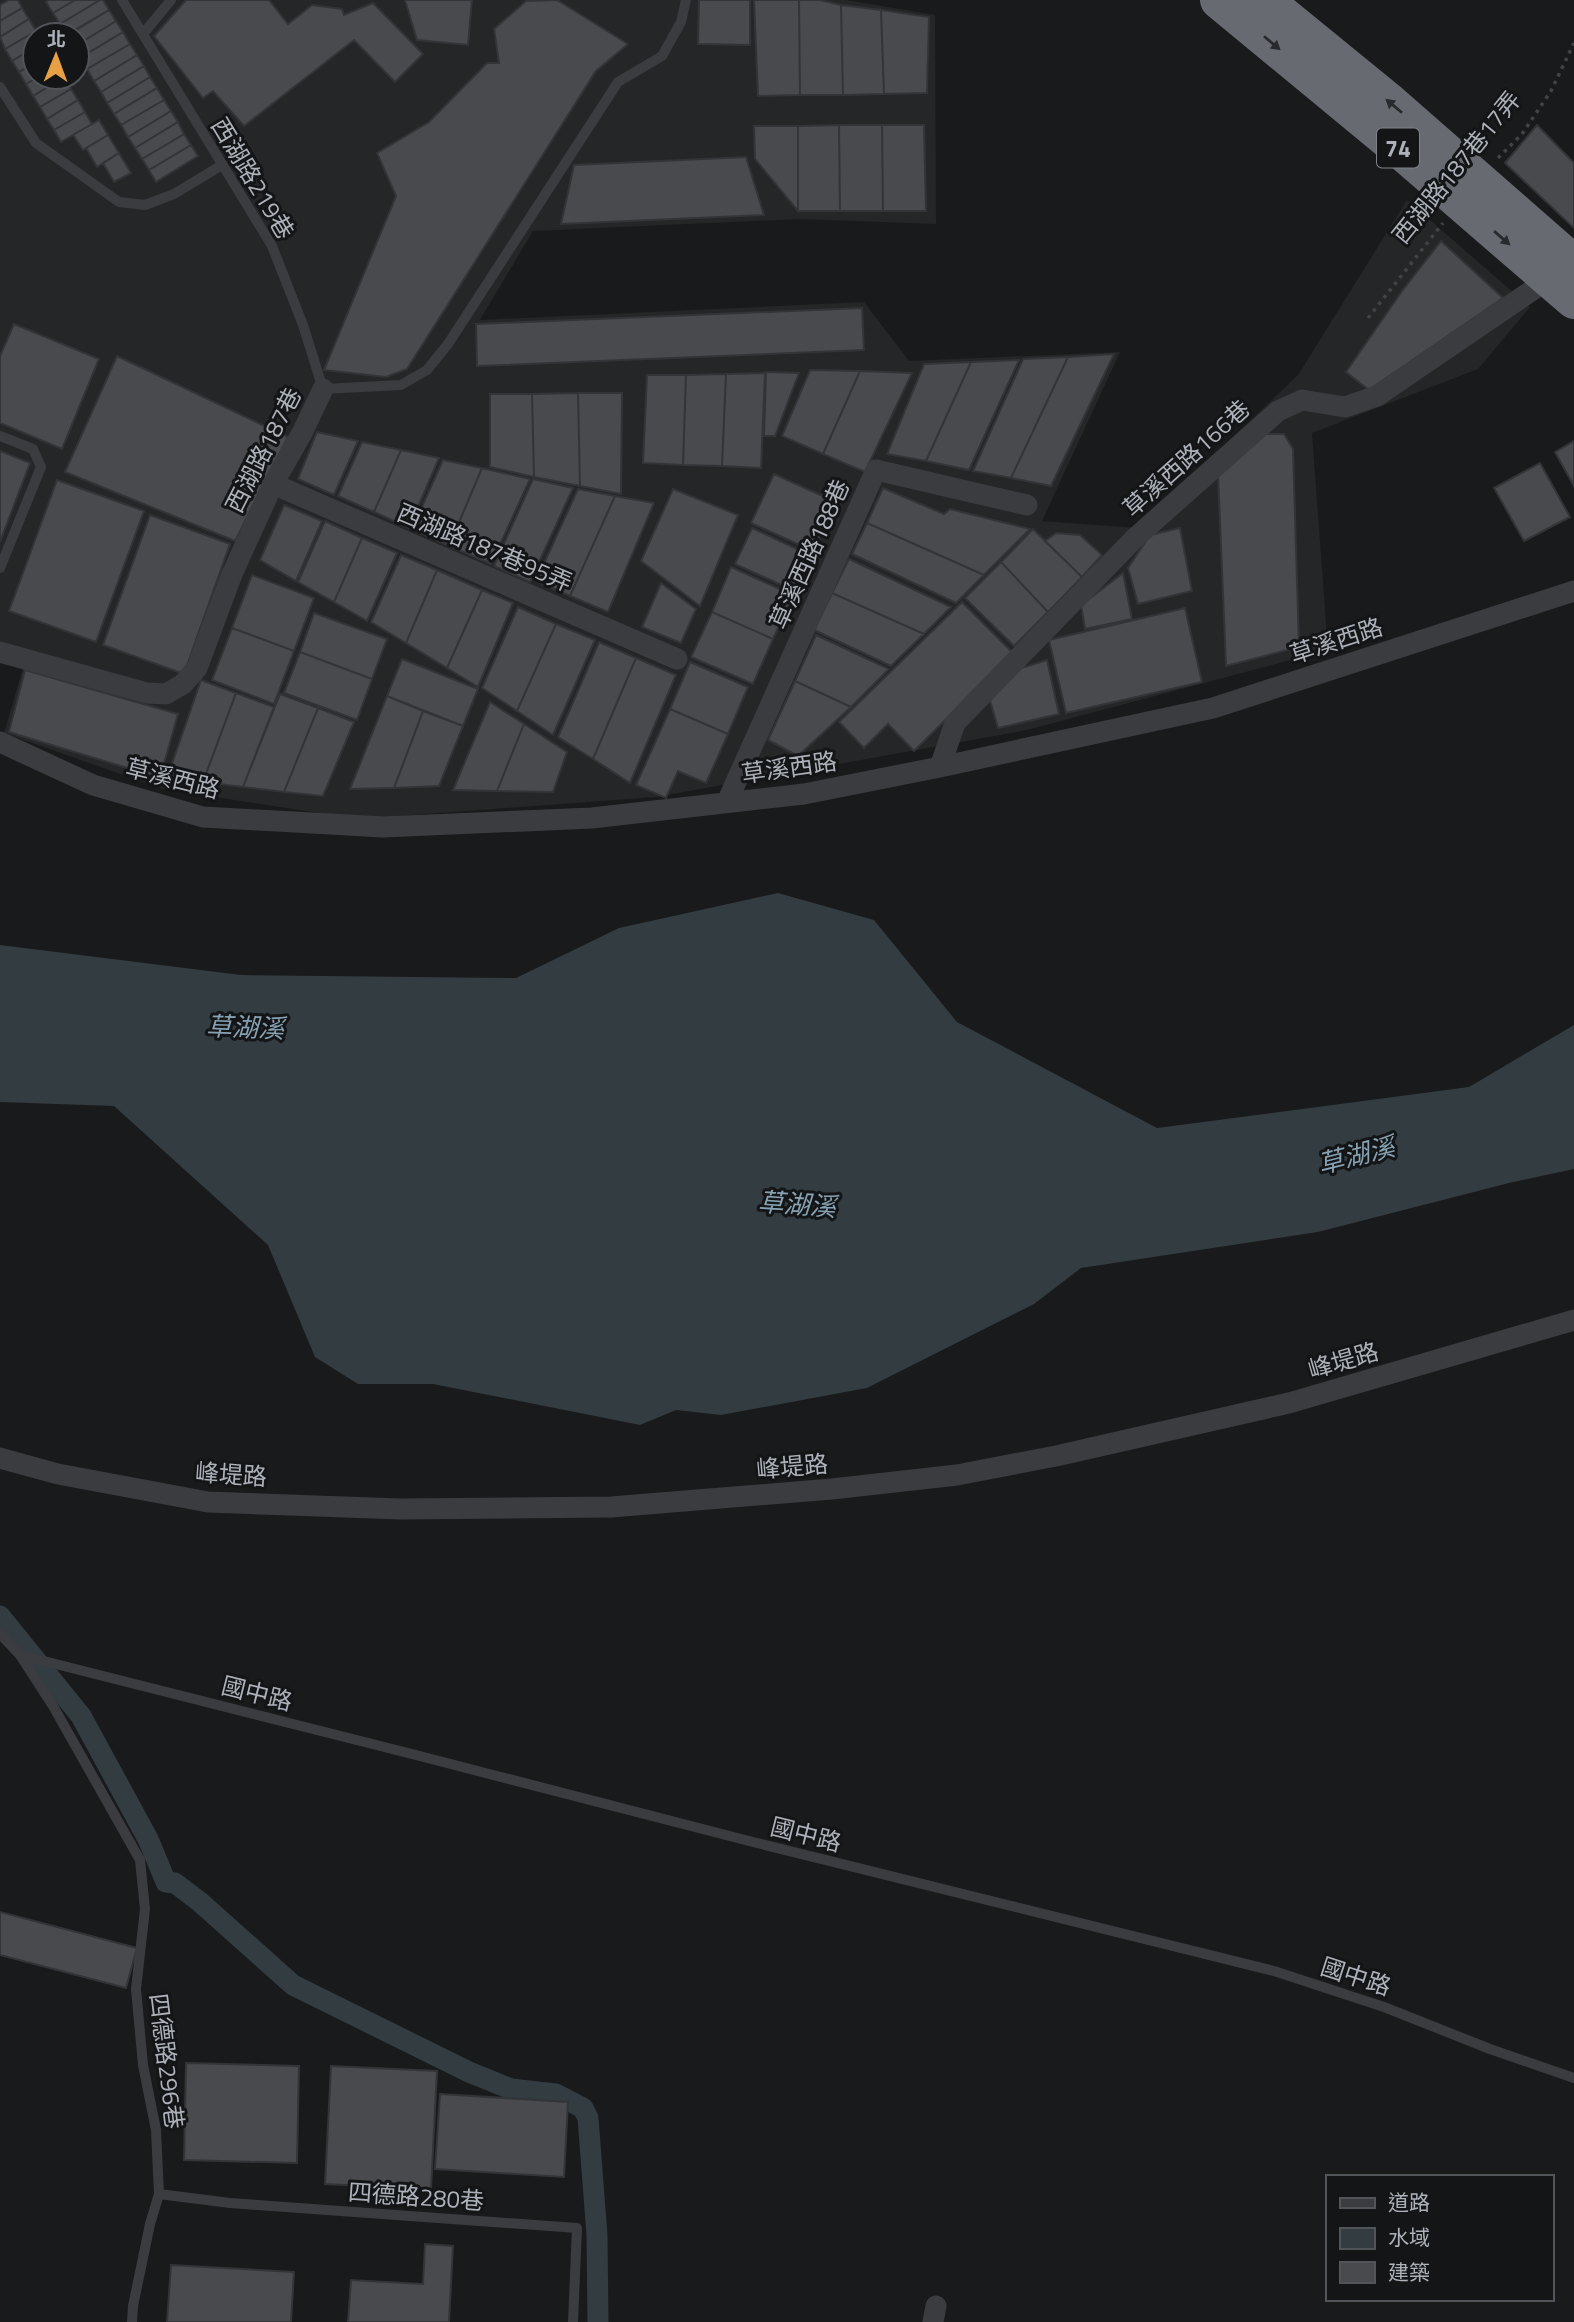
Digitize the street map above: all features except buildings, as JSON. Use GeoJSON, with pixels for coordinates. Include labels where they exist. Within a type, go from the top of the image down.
{"type":"FeatureCollection","features":[{"type":"Feature","properties":{"kind":"highway","name":"74"},"geometry":{"type":"LineString","coordinates":[[1219,0],[1397,147],[1574,300]]}},
{"type":"Feature","properties":{"kind":"highway","name":"74"},"geometry":{"type":"LineString","coordinates":[[1264,0],[1389,102],[1574,264]]}},
{"type":"Feature","properties":{"kind":"street","name":"西湖路187巷17弄"},"geometry":{"type":"LineString","coordinates":[[1452,212],[1486,169]]}},
{"type":"Feature","properties":{"kind":"street","name":"草溪西路166巷"},"geometry":{"type":"LineString","coordinates":[[940,767],[956,723],[1135,538],[1278,411],[1302,400],[1345,407],[1377,396],[1537,288]]}},
{"type":"Feature","properties":{"kind":"street","name":"西湖路187巷"},"geometry":{"type":"LineString","coordinates":[[0,652],[147,693],[166,694],[183,684],[197,668],[232,574],[273,484],[323,389]]}},
{"type":"Feature","properties":{"kind":"street","name":"草溪西路188巷"},"geometry":{"type":"LineString","coordinates":[[727,802],[876,470],[1027,505]]}},
{"type":"Feature","properties":{"kind":"street","name":"西湖路187巷95弄"},"geometry":{"type":"LineString","coordinates":[[273,484],[677,659]]}},
{"type":"Feature","properties":{"kind":"street","name":"草溪西路"},"geometry":{"type":"LineString","coordinates":[[0,743],[93,785],[204,817],[383,827],[592,818],[804,794],[1213,708],[1574,591]]}},
{"type":"Feature","properties":{"kind":"street","name":"峰堤路"},"geometry":{"type":"LineString","coordinates":[[0,1458],[58,1474],[208,1502],[400,1509],[611,1507],[832,1489],[957,1475],[1198,1424],[1289,1403],[1574,1320]]}},
{"type":"Feature","properties":{"kind":"lane","name":"西湖路219巷"},"geometry":{"type":"LineString","coordinates":[[121,0],[272,246],[303,325],[323,389]]}},
{"type":"Feature","properties":{"kind":"lane"},"geometry":{"type":"LineString","coordinates":[[143,34],[171,0]]}},
{"type":"Feature","properties":{"kind":"lane","name":"西湖路187巷"},"geometry":{"type":"LineString","coordinates":[[323,389],[401,386],[427,370],[448,344],[618,82],[662,56],[681,22],[686,0]]}},
{"type":"Feature","properties":{"kind":"lane"},"geometry":{"type":"LineString","coordinates":[[0,87],[36,144],[119,202],[145,205],[174,194],[222,164]]}},
{"type":"Feature","properties":{"kind":"lane"},"geometry":{"type":"LineString","coordinates":[[0,436],[33,449],[41,467],[0,568]]}},
{"type":"Feature","properties":{"kind":"lane","name":"四德路296巷"},"geometry":{"type":"LineString","coordinates":[[0,1634],[20,1655],[53,1706],[140,1860],[145,1909],[136,1989],[143,2065],[156,2130],[159,2194],[132,2306],[132,2322]]}},
{"type":"Feature","properties":{"kind":"lane","name":"國中路"},"geometry":{"type":"LineString","coordinates":[[20,1655],[753,1842],[1274,1971],[1384,2007],[1490,2049],[1574,2078]]}},
{"type":"Feature","properties":{"kind":"lane","name":"四德路280巷"},"geometry":{"type":"LineString","coordinates":[[159,2194],[230,2203],[577,2228],[573,2322]]}},
{"type":"Feature","properties":{"kind":"path","name":"西湖路187巷17弄"},"geometry":{"type":"LineString","coordinates":[[1486,169],[1522,134],[1550,91],[1574,43]]}},
{"type":"Feature","properties":{"kind":"path","name":"西湖路187巷17弄"},"geometry":{"type":"LineString","coordinates":[[1368,318],[1452,212]]}},
{"type":"Feature","properties":{"kind":"shaded area"},"geometry":{"type":"Polygon","coordinates":[[[0,0],[846,0],[935,15],[936,224],[800,219],[533,231],[480,320],[864,302],[909,361],[1120,352],[1042,521],[1138,528],[1298,375],[1407,200],[1530,307],[1478,369],[1312,433],[1328,650],[1027,730],[656,797],[358,819],[163,789],[4,733],[28,651],[0,643],[0,0]]]}},
{"type":"Feature","properties":{"kind":"water","name":"草湖溪"},"geometry":{"type":"Polygon","coordinates":[[[778,893],[874,920],[957,1022],[1157,1128],[1469,1087],[1574,1025],[1574,1169],[1318,1232],[1081,1268],[1034,1304],[867,1388],[721,1415],[676,1410],[640,1425],[433,1384],[358,1384],[315,1357],[268,1245],[114,1106],[0,1102],[0,945],[241,975],[516,978],[619,928],[778,893]]]}},
{"type":"Feature","properties":{"kind":"waterway"},"geometry":{"type":"LineString","coordinates":[[0,1616],[81,1716],[148,1839],[166,1882],[175,1883],[200,1902],[293,1985],[469,2072],[511,2089],[556,2094],[583,2108],[588,2118],[597,2235],[598,2322]]}}]}
